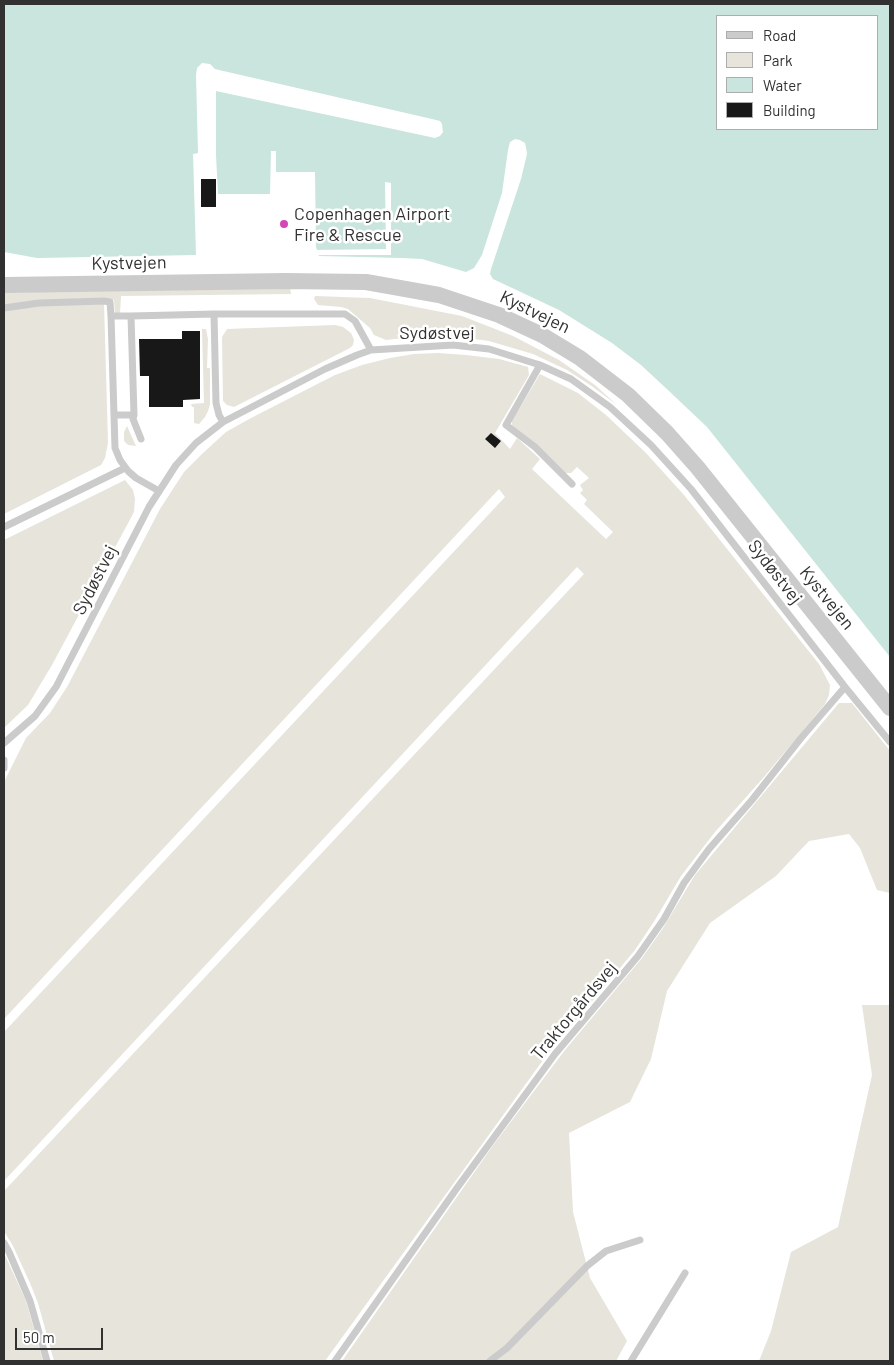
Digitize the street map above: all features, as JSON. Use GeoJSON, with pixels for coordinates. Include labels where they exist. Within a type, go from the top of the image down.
{"type":"FeatureCollection","features":[{"type":"Feature","properties":{"kind":"street","name":"Kystvejen"},"geometry":{"type":"LineString","coordinates":[[4,285],[285,281],[366,282],[439,295],[499,314],[534,331],[580,358],[628,395],[667,433],[698,468],[890,708]]}},
{"type":"Feature","properties":{"kind":"lane"},"geometry":{"type":"LineString","coordinates":[[4,308],[39,302],[110,302],[115,448],[125,468],[136,478],[159,491]]}},
{"type":"Feature","properties":{"kind":"lane"},"geometry":{"type":"LineString","coordinates":[[214,314],[216,403],[222,422]]}},
{"type":"Feature","properties":{"kind":"lane"},"geometry":{"type":"LineString","coordinates":[[111,316],[345,314],[355,321],[371,350]]}},
{"type":"Feature","properties":{"kind":"lane"},"geometry":{"type":"LineString","coordinates":[[131,316],[133,419],[141,439]]}},
{"type":"Feature","properties":{"kind":"lane","name":"Sydøstvej"},"geometry":{"type":"LineString","coordinates":[[4,743],[36,716],[56,687],[159,491],[176,465],[196,443],[222,422],[325,369],[357,355],[371,350],[453,345],[489,349],[540,365],[571,379],[603,402],[652,445],[691,489],[890,742]]}},
{"type":"Feature","properties":{"kind":"lane"},"geometry":{"type":"LineString","coordinates":[[540,365],[506,425],[535,448],[572,484]]}},
{"type":"Feature","properties":{"kind":"lane"},"geometry":{"type":"LineString","coordinates":[[114,415],[134,415]]}},
{"type":"Feature","properties":{"kind":"lane"},"geometry":{"type":"LineString","coordinates":[[4,527],[125,468]]}},
{"type":"Feature","properties":{"kind":"lane","name":"Traktorgårdsvej"},"geometry":{"type":"LineString","coordinates":[[335,1361],[457,1188],[555,1054],[638,956],[664,919],[684,883],[709,849],[845,687]]}},
{"type":"Feature","properties":{"kind":"lane"},"geometry":{"type":"LineString","coordinates":[[4,760],[4,768]]}},
{"type":"Feature","properties":{"kind":"lane"},"geometry":{"type":"LineString","coordinates":[[490,1361],[507,1348],[587,1266],[606,1251],[640,1240]]}},
{"type":"Feature","properties":{"kind":"lane"},"geometry":{"type":"LineString","coordinates":[[4,1243],[30,1302],[47,1361]]}},
{"type":"Feature","properties":{"kind":"lane"},"geometry":{"type":"LineString","coordinates":[[631,1361],[685,1273]]}},
{"type":"Feature","properties":{"kind":"green space"},"geometry":{"type":"Polygon","coordinates":[[[290,287],[291,294],[121,296],[120,314],[115,314],[114,300],[67,299],[4,306],[4,291],[290,287]]]}},
{"type":"Feature","properties":{"kind":"green space"},"geometry":{"type":"Polygon","coordinates":[[[315,296],[370,298],[462,316],[513,336],[559,360],[595,385],[617,405],[567,370],[533,354],[489,341],[458,337],[422,336],[386,340],[374,335],[370,328],[348,309],[318,305],[314,299],[315,296]]]}},
{"type":"Feature","properties":{"kind":"green space"},"geometry":{"type":"Polygon","coordinates":[[[104,303],[108,443],[105,458],[101,465],[4,514],[4,311],[40,305],[104,303]]]}},
{"type":"Feature","properties":{"kind":"green space"},"geometry":{"type":"Polygon","coordinates":[[[335,325],[343,327],[351,333],[354,340],[350,348],[234,407],[227,405],[223,401],[222,337],[227,329],[335,325]]]}},
{"type":"Feature","properties":{"kind":"green space"},"geometry":{"type":"Polygon","coordinates":[[[202,329],[206,329],[208,339],[207,368],[210,368],[210,404],[205,417],[199,424],[194,423],[194,407],[191,404],[204,403],[202,329]]]}},
{"type":"Feature","properties":{"kind":"green space"},"geometry":{"type":"Polygon","coordinates":[[[438,353],[499,359],[528,367],[529,375],[495,433],[510,449],[517,438],[540,459],[532,469],[606,539],[613,532],[584,504],[587,500],[580,493],[583,490],[580,485],[589,478],[577,467],[571,473],[565,473],[512,425],[512,421],[540,374],[578,393],[606,415],[646,453],[684,495],[819,664],[830,685],[829,695],[825,704],[715,832],[681,876],[635,950],[546,1056],[325,1361],[54,1361],[38,1303],[13,1246],[4,1231],[4,1191],[584,574],[577,567],[4,1181],[4,1032],[505,497],[499,489],[4,1019],[4,782],[26,738],[50,713],[67,687],[160,509],[184,472],[203,453],[226,432],[335,375],[362,365],[390,358],[438,353]]]}},
{"type":"Feature","properties":{"kind":"green space"},"geometry":{"type":"Polygon","coordinates":[[[127,426],[136,446],[128,445],[124,441],[124,432],[127,426]]]}},
{"type":"Feature","properties":{"kind":"green space"},"geometry":{"type":"Polygon","coordinates":[[[125,480],[133,490],[135,499],[134,512],[52,665],[28,705],[4,728],[4,540],[125,480]]]}},
{"type":"Feature","properties":{"kind":"green space"},"geometry":{"type":"Polygon","coordinates":[[[839,703],[852,703],[890,751],[890,893],[877,890],[860,848],[849,834],[809,841],[776,876],[710,923],[667,991],[651,1059],[630,1102],[569,1133],[573,1212],[590,1278],[627,1341],[616,1361],[342,1361],[494,1144],[565,1050],[642,958],[663,928],[695,875],[839,703]]]}},
{"type":"Feature","properties":{"kind":"green space"},"geometry":{"type":"Polygon","coordinates":[[[862,1005],[890,1005],[890,1361],[759,1361],[771,1331],[791,1252],[838,1227],[872,1075],[862,1005]]]}},
{"type":"Feature","properties":{"kind":"green space"},"geometry":{"type":"Polygon","coordinates":[[[4,1253],[26,1301],[43,1361],[4,1361],[4,1253]]]}},
{"type":"Feature","properties":{"kind":"water"},"geometry":{"type":"Polygon","coordinates":[[[4,4],[890,4],[890,657],[707,427],[641,365],[612,343],[559,310],[493,279],[490,274],[491,269],[521,179],[527,154],[525,143],[520,140],[515,139],[510,142],[502,193],[482,255],[474,268],[466,272],[422,259],[319,256],[316,247],[315,172],[276,172],[276,151],[271,151],[270,194],[218,194],[216,91],[435,138],[443,132],[442,124],[440,121],[432,119],[215,69],[210,64],[202,63],[197,68],[196,75],[198,153],[193,154],[196,255],[37,258],[4,252],[4,4]]]}},
{"type":"Feature","properties":{"kind":"pier"},"geometry":{"type":"Polygon","coordinates":[[[385,182],[391,183],[391,255],[318,255],[316,250],[386,249],[385,182]]]}},
{"type":"Feature","properties":{"kind":"building"},"geometry":{"type":"Polygon","coordinates":[[[201,179],[216,179],[216,207],[201,207],[201,179]]]}},
{"type":"Feature","properties":{"kind":"building"},"geometry":{"type":"Polygon","coordinates":[[[182,331],[200,331],[200,399],[183,400],[183,407],[149,407],[149,376],[140,376],[139,339],[182,339],[182,331]]]}},
{"type":"Feature","properties":{"kind":"building"},"geometry":{"type":"Polygon","coordinates":[[[491,433],[501,441],[495,448],[485,439],[491,433]]]}},
{"type":"Feature","properties":{"kind":"place","name":"Copenhagen Airport Fire & Rescue"},"geometry":{"type":"Point","coordinates":[284,224]}}]}
